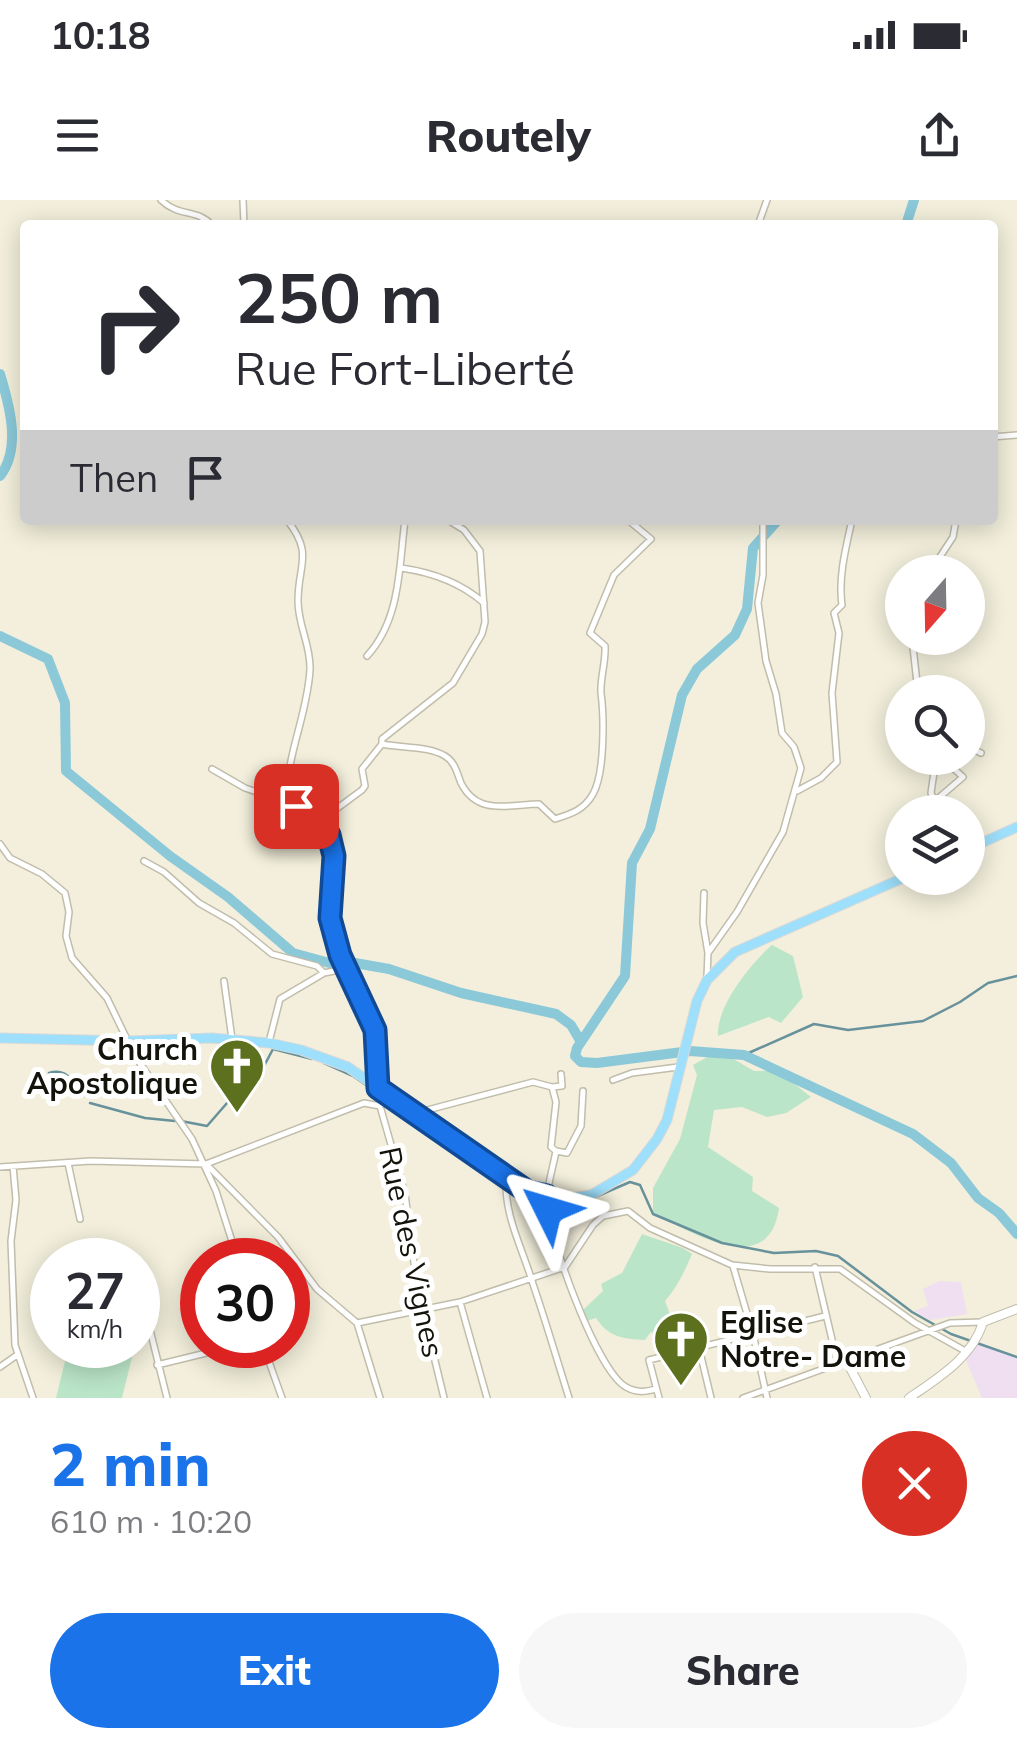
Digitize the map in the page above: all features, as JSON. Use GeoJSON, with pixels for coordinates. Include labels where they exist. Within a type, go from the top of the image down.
{"type":"FeatureCollection","features":[{"type":"Feature","properties":{"kind":"main road"},"geometry":{"type":"LineString","coordinates":[[985,841],[1017,827]]}},
{"type":"Feature","properties":{"kind":"main road"},"geometry":{"type":"LineString","coordinates":[[0,1038],[269,1043],[348,1067],[528,1192],[547,1200],[590,1195],[633,1170],[657,1140],[667,1120],[697,1000],[707,980],[735,952],[885,886]]}},
{"type":"Feature","properties":{"kind":"street"},"geometry":{"type":"LineString","coordinates":[[162,200],[172,211],[207,220]]}},
{"type":"Feature","properties":{"kind":"street"},"geometry":{"type":"LineString","coordinates":[[287,801],[286,772],[306,704],[310,650],[298,610],[304,546],[290,525]]}},
{"type":"Feature","properties":{"kind":"street"},"geometry":{"type":"LineString","coordinates":[[367,656],[392,615],[404,525]]}},
{"type":"Feature","properties":{"kind":"street"},"geometry":{"type":"LineString","coordinates":[[320,820],[362,790],[362,769],[382,744],[382,738],[453,683],[482,634],[480,551],[456,525]]}},
{"type":"Feature","properties":{"kind":"street"},"geometry":{"type":"LineString","coordinates":[[382,744],[447,756],[464,788],[489,805],[512,808],[539,804],[555,819],[578,812],[594,792],[601,752],[606,646],[590,633],[614,575],[650,539],[634,525]]}},
{"type":"Feature","properties":{"kind":"street"},"geometry":{"type":"LineString","coordinates":[[708,954],[783,832],[801,768],[794,747],[778,722],[776,694],[766,662],[758,603],[763,575],[763,525]]}},
{"type":"Feature","properties":{"kind":"street"},"geometry":{"type":"LineString","coordinates":[[797,791],[821,778],[837,762],[832,693],[839,633],[834,614],[842,604],[841,570],[847,560],[851,525]]}},
{"type":"Feature","properties":{"kind":"street"},"geometry":{"type":"LineString","coordinates":[[942,555],[953,538],[955,525]]}},
{"type":"Feature","properties":{"kind":"street"},"geometry":{"type":"LineString","coordinates":[[400,568],[457,584],[484,602]]}},
{"type":"Feature","properties":{"kind":"street"},"geometry":{"type":"LineString","coordinates":[[939,758],[964,777],[936,801],[931,793],[939,758]]}},
{"type":"Feature","properties":{"kind":"street"},"geometry":{"type":"LineString","coordinates":[[212,769],[246,788],[287,801],[320,820],[329,835],[334,856],[330,918],[340,955],[375,1030],[378,1088]]}},
{"type":"Feature","properties":{"kind":"street"},"geometry":{"type":"LineString","coordinates":[[0,844],[10,858],[42,874],[66,894],[68,948],[107,998],[146,1074],[192,1139],[206,1164],[231,1238]]}},
{"type":"Feature","properties":{"kind":"street"},"geometry":{"type":"LineString","coordinates":[[144,861],[164,872],[199,903],[234,923],[261,948],[284,960],[317,966],[324,973]]}},
{"type":"Feature","properties":{"kind":"street"},"geometry":{"type":"LineString","coordinates":[[704,893],[707,980]]}},
{"type":"Feature","properties":{"kind":"street"},"geometry":{"type":"LineString","coordinates":[[269,1043],[280,999],[324,973],[348,968]]}},
{"type":"Feature","properties":{"kind":"street"},"geometry":{"type":"LineString","coordinates":[[224,981],[232,1040]]}},
{"type":"Feature","properties":{"kind":"street"},"geometry":{"type":"LineString","coordinates":[[614,1080],[682,1065]]}},
{"type":"Feature","properties":{"kind":"street"},"geometry":{"type":"LineString","coordinates":[[413,1114],[532,1082],[562,1086],[561,1074]]}},
{"type":"Feature","properties":{"kind":"street"},"geometry":{"type":"LineString","coordinates":[[552,1086],[556,1102],[551,1147],[556,1151],[567,1152],[581,1126],[582,1091]]}},
{"type":"Feature","properties":{"kind":"street"},"geometry":{"type":"LineString","coordinates":[[0,1167],[68,1163],[206,1164],[364,1103],[380,1106],[392,1099]]}},
{"type":"Feature","properties":{"kind":"street","name":"Rue des Vignes"},"geometry":{"type":"LineString","coordinates":[[380,1106],[405,1194],[417,1286],[444,1398]]}},
{"type":"Feature","properties":{"kind":"street"},"geometry":{"type":"LineString","coordinates":[[556,1151],[547,1200],[552,1234],[581,1320],[614,1377],[625,1387],[641,1392],[656,1389]]}},
{"type":"Feature","properties":{"kind":"street"},"geometry":{"type":"LineString","coordinates":[[68,1163],[80,1219]]}},
{"type":"Feature","properties":{"kind":"street"},"geometry":{"type":"LineString","coordinates":[[206,1164],[256,1212],[317,1290],[356,1324],[380,1398]]}},
{"type":"Feature","properties":{"kind":"street"},"geometry":{"type":"LineString","coordinates":[[13,1166],[16,1200],[11,1241],[17,1354],[34,1398]]}},
{"type":"Feature","properties":{"kind":"street"},"geometry":{"type":"LineString","coordinates":[[506,1176],[505,1194],[512,1227],[569,1398]]}},
{"type":"Feature","properties":{"kind":"street"},"geometry":{"type":"LineString","coordinates":[[356,1324],[460,1302],[566,1267],[593,1224],[603,1216],[628,1211],[650,1228],[732,1264],[770,1269],[840,1269],[904,1316],[968,1350]]}},
{"type":"Feature","properties":{"kind":"street"},"geometry":{"type":"LineString","coordinates":[[732,1264],[766,1394]]}},
{"type":"Feature","properties":{"kind":"street"},"geometry":{"type":"LineString","coordinates":[[815,1267],[825,1316],[842,1361],[866,1398]]}},
{"type":"Feature","properties":{"kind":"street"},"geometry":{"type":"LineString","coordinates":[[460,1302],[487,1398]]}},
{"type":"Feature","properties":{"kind":"street"},"geometry":{"type":"LineString","coordinates":[[742,1398],[766,1394],[842,1361],[950,1323],[983,1322],[1017,1309]]}},
{"type":"Feature","properties":{"kind":"street"},"geometry":{"type":"LineString","coordinates":[[659,1398],[650,1360],[825,1316]]}},
{"type":"Feature","properties":{"kind":"street"},"geometry":{"type":"LineString","coordinates":[[909,1398],[968,1350],[978,1339],[983,1322]]}},
{"type":"Feature","properties":{"kind":"street"},"geometry":{"type":"LineString","coordinates":[[698,1348],[711,1398]]}},
{"type":"Feature","properties":{"kind":"street"},"geometry":{"type":"LineString","coordinates":[[0,1366],[17,1354]]}},
{"type":"Feature","properties":{"kind":"street"},"geometry":{"type":"LineString","coordinates":[[159,1368],[166,1398]]}},
{"type":"Feature","properties":{"kind":"street"},"geometry":{"type":"LineString","coordinates":[[272,1368],[282,1398]]}},
{"type":"Feature","properties":{"kind":"shaded area"},"geometry":{"type":"Polygon","coordinates":[[[939,1281],[961,1282],[967,1314],[930,1320],[914,1311],[928,1306],[923,1289],[939,1281]]]}},
{"type":"Feature","properties":{"kind":"shaded area"},"geometry":{"type":"Polygon","coordinates":[[[980,1342],[1017,1358],[1017,1398],[982,1398],[965,1358],[980,1342]]]}},
{"type":"Feature","properties":{"kind":"green space"},"geometry":{"type":"Polygon","coordinates":[[[772,945],[793,956],[803,997],[781,1023],[769,1017],[718,1036],[728,999],[772,945]]]}},
{"type":"Feature","properties":{"kind":"green space"},"geometry":{"type":"Polygon","coordinates":[[[709,1056],[730,1057],[754,1071],[778,1071],[811,1097],[786,1113],[767,1117],[742,1107],[714,1110],[708,1147],[753,1177],[752,1191],[779,1208],[772,1230],[760,1242],[745,1247],[707,1239],[653,1213],[653,1188],[680,1139],[697,1075],[693,1065],[709,1056]]]}},
{"type":"Feature","properties":{"kind":"green space"},"geometry":{"type":"Polygon","coordinates":[[[642,1234],[692,1254],[665,1301],[674,1325],[650,1333],[645,1340],[611,1333],[596,1318],[587,1321],[583,1310],[603,1291],[601,1284],[622,1273],[642,1234]]]}},
{"type":"Feature","properties":{"kind":"green space"},"geometry":{"type":"Polygon","coordinates":[[[63,1368],[129,1368],[122,1398],[56,1398],[63,1368]]]}},
{"type":"Feature","properties":{"kind":"waterway"},"geometry":{"type":"LineString","coordinates":[[908,220],[914,200]]}},
{"type":"Feature","properties":{"kind":"waterway"},"geometry":{"type":"LineString","coordinates":[[0,374],[12,439],[7,465],[0,476]]}},
{"type":"Feature","properties":{"kind":"waterway"},"geometry":{"type":"LineString","coordinates":[[774,525],[753,548],[747,609],[735,635],[697,669],[682,695],[650,829],[632,863],[625,976],[575,1056],[581,1062],[597,1063],[690,1051],[744,1055],[913,1134],[951,1163],[978,1198],[999,1213],[1017,1234]]}},
{"type":"Feature","properties":{"kind":"waterway"},"geometry":{"type":"LineString","coordinates":[[0,636],[48,659],[65,703],[66,771],[170,856],[228,897],[293,953],[333,964],[389,969],[461,993],[556,1014],[571,1025],[581,1042]]}},
{"type":"Feature","properties":{"kind":"waterway"},"geometry":{"type":"LineString","coordinates":[[744,1055],[814,1024],[848,1030],[923,1021],[988,983],[1017,976]]}},
{"type":"Feature","properties":{"kind":"waterway"},"geometry":{"type":"LineString","coordinates":[[181,1121],[207,1126],[234,1095],[253,1087],[273,1049],[312,1059]]}},
{"type":"Feature","properties":{"kind":"waterway"},"geometry":{"type":"LineString","coordinates":[[324,1063],[353,1076],[383,1097]]}},
{"type":"Feature","properties":{"kind":"waterway"},"geometry":{"type":"LineString","coordinates":[[49,1073],[65,1074],[84,1096]]}},
{"type":"Feature","properties":{"kind":"waterway"},"geometry":{"type":"LineString","coordinates":[[90,1103],[145,1118],[175,1121]]}},
{"type":"Feature","properties":{"kind":"waterway"},"geometry":{"type":"LineString","coordinates":[[399,1111],[432,1130]]}},
{"type":"Feature","properties":{"kind":"waterway"},"geometry":{"type":"LineString","coordinates":[[467,1155],[495,1180],[522,1193]]}},
{"type":"Feature","properties":{"kind":"waterway"},"geometry":{"type":"LineString","coordinates":[[593,1198],[630,1182],[640,1185],[653,1214],[722,1243],[774,1253],[816,1251],[838,1256],[912,1312],[951,1334],[1017,1357]]}},
{"type":"Feature","properties":{"kind":"place","name":"Church Apostolique"},"geometry":{"type":"Point","coordinates":[237,1115]}},
{"type":"Feature","properties":{"kind":"place","name":"Eglise Notre- Dame"},"geometry":{"type":"Point","coordinates":[681,1388]}},
{"type":"Feature","properties":{"kind":"route"},"geometry":{"type":"LineString","coordinates":[[296,806],[320,820],[329,835],[334,856],[330,918],[340,955],[375,1030],[378,1088],[528,1192],[547,1196],[548,1210]]}}]}
